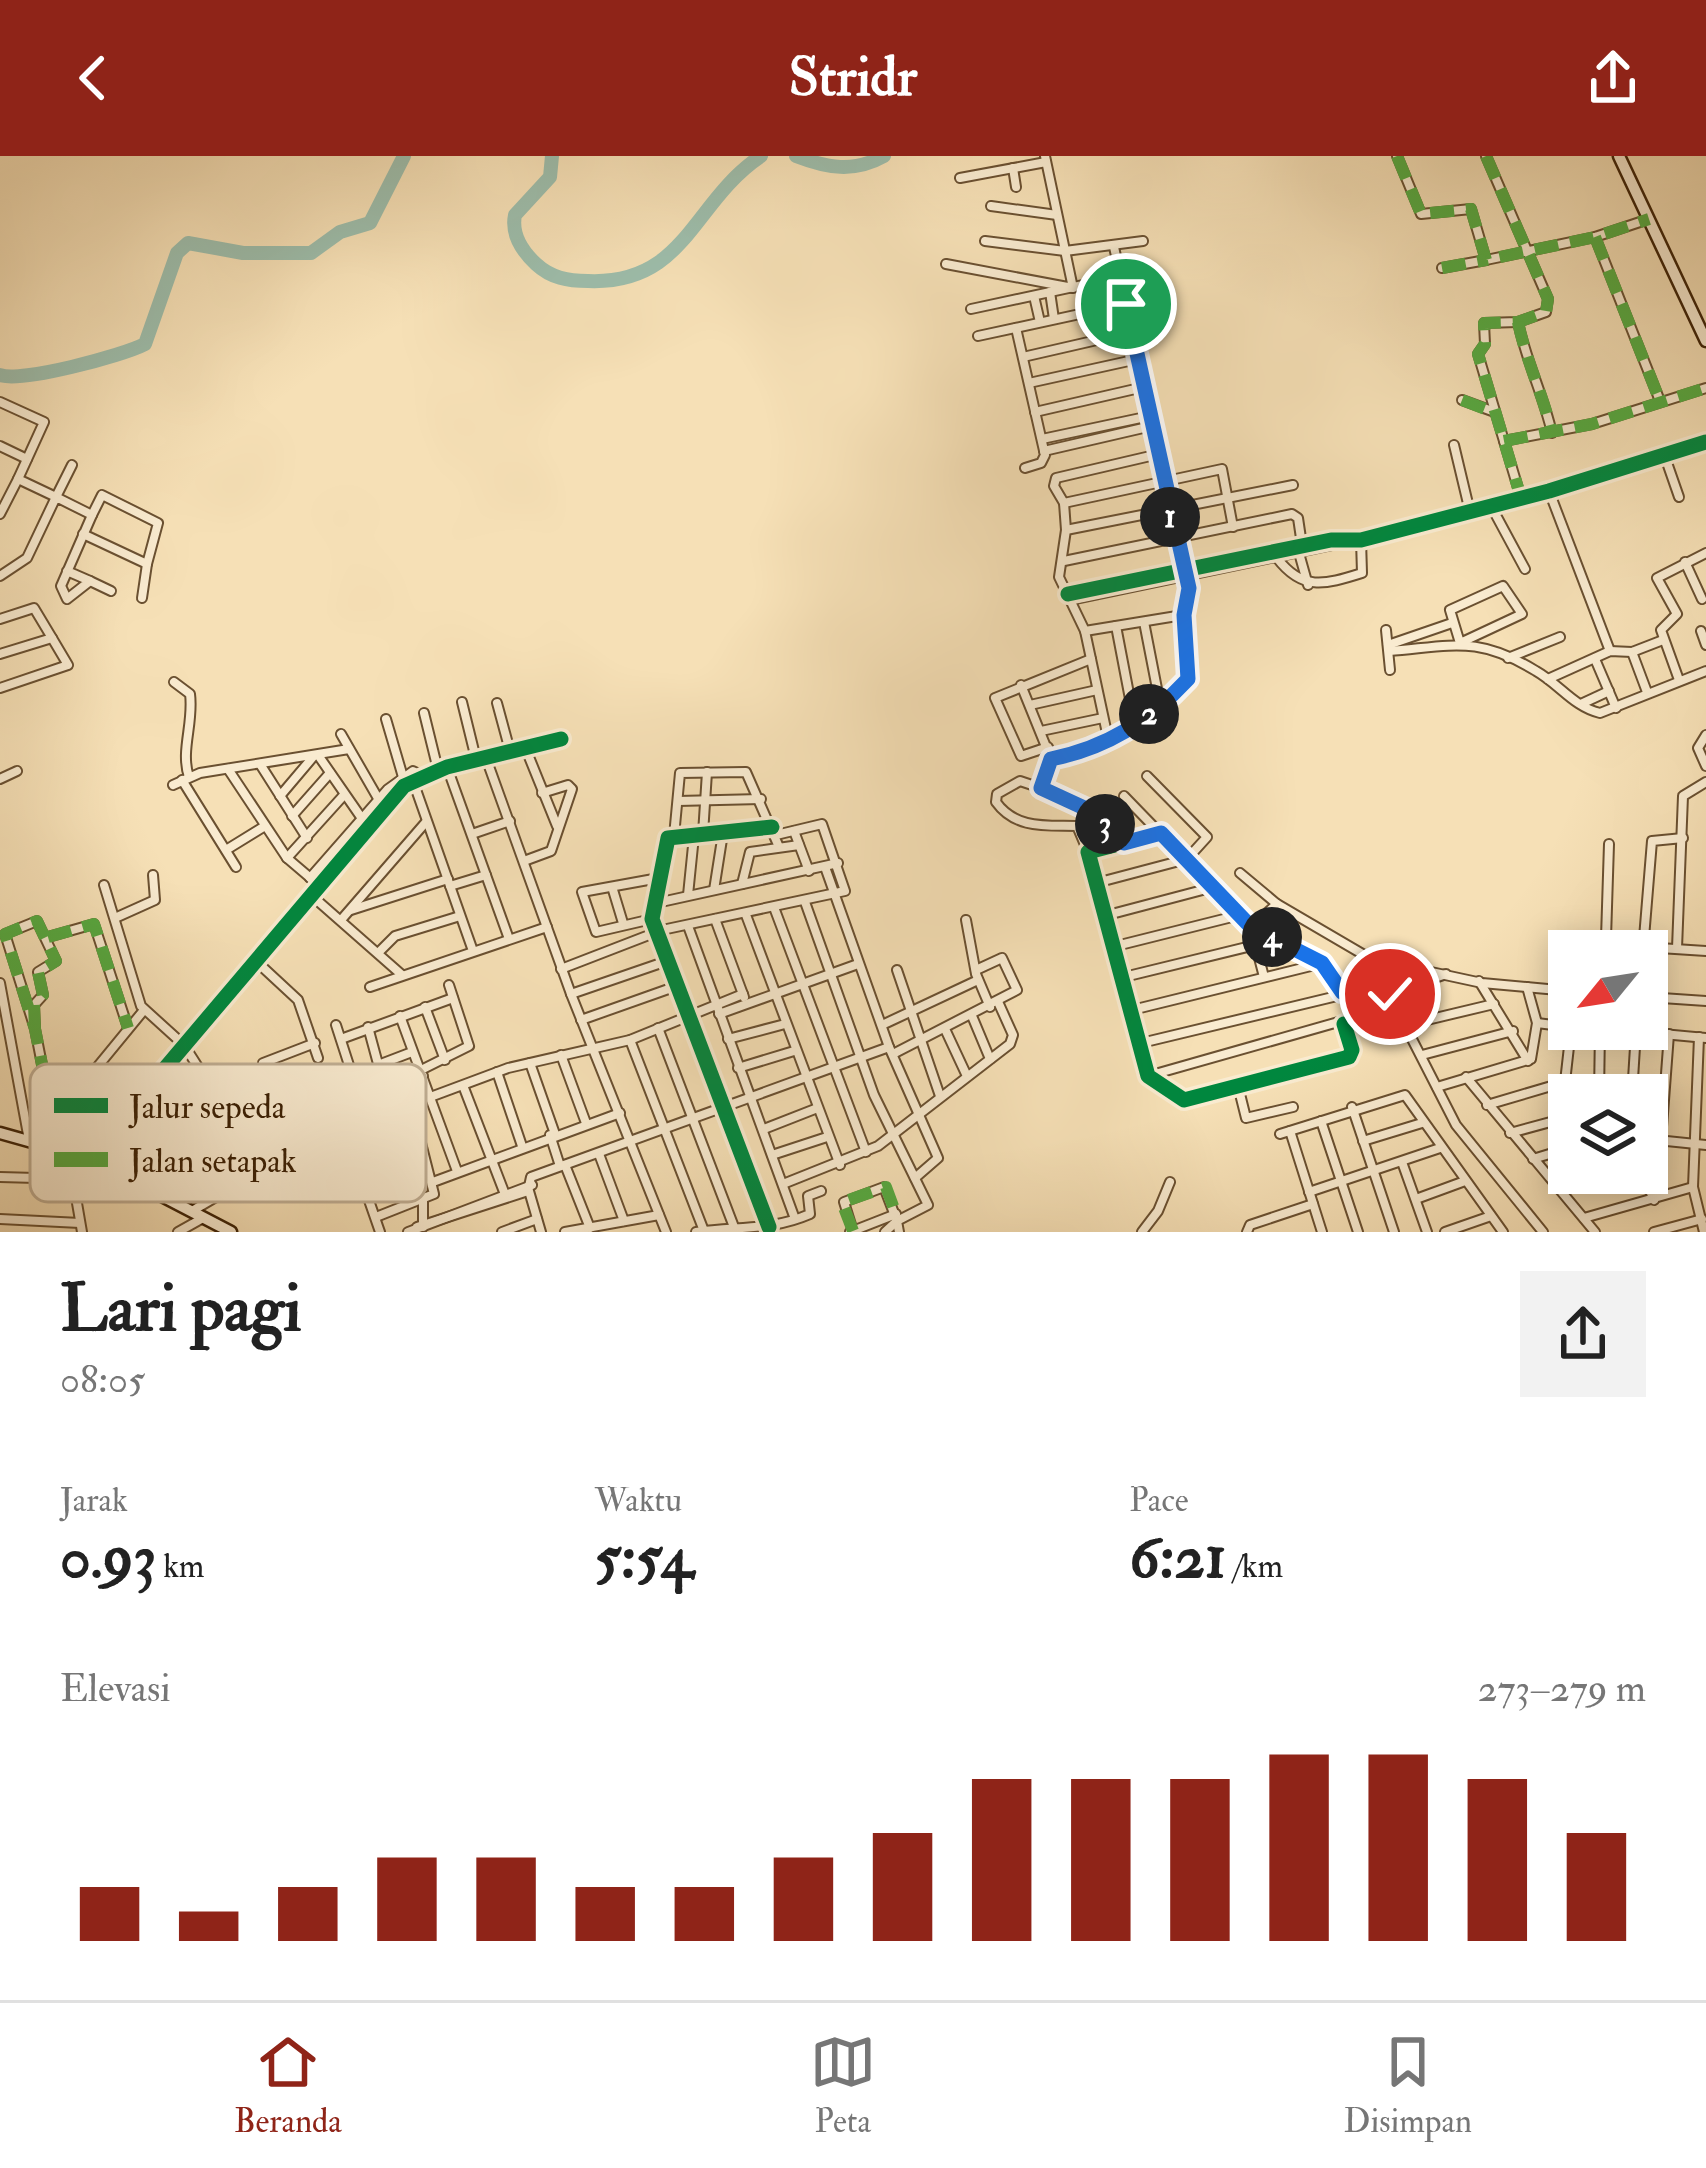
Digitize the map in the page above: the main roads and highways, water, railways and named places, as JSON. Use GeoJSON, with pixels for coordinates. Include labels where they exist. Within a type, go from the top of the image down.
{"type":"FeatureCollection","features":[{"type":"Feature","properties":{"kind":"waterway"},"geometry":{"type":"LineString","coordinates":[[0,375],[49,372],[145,344],[177,253],[188,243],[243,253],[311,253],[340,232],[370,223],[404,156]]}},
{"type":"Feature","properties":{"kind":"waterway"},"geometry":{"type":"LineString","coordinates":[[552,156],[550,177],[515,215],[516,236],[526,254],[548,273],[588,281],[621,279],[647,270],[668,255],[738,175],[761,156]]}},
{"type":"Feature","properties":{"kind":"waterway"},"geometry":{"type":"LineString","coordinates":[[796,156],[840,167],[884,156]]}}]}
